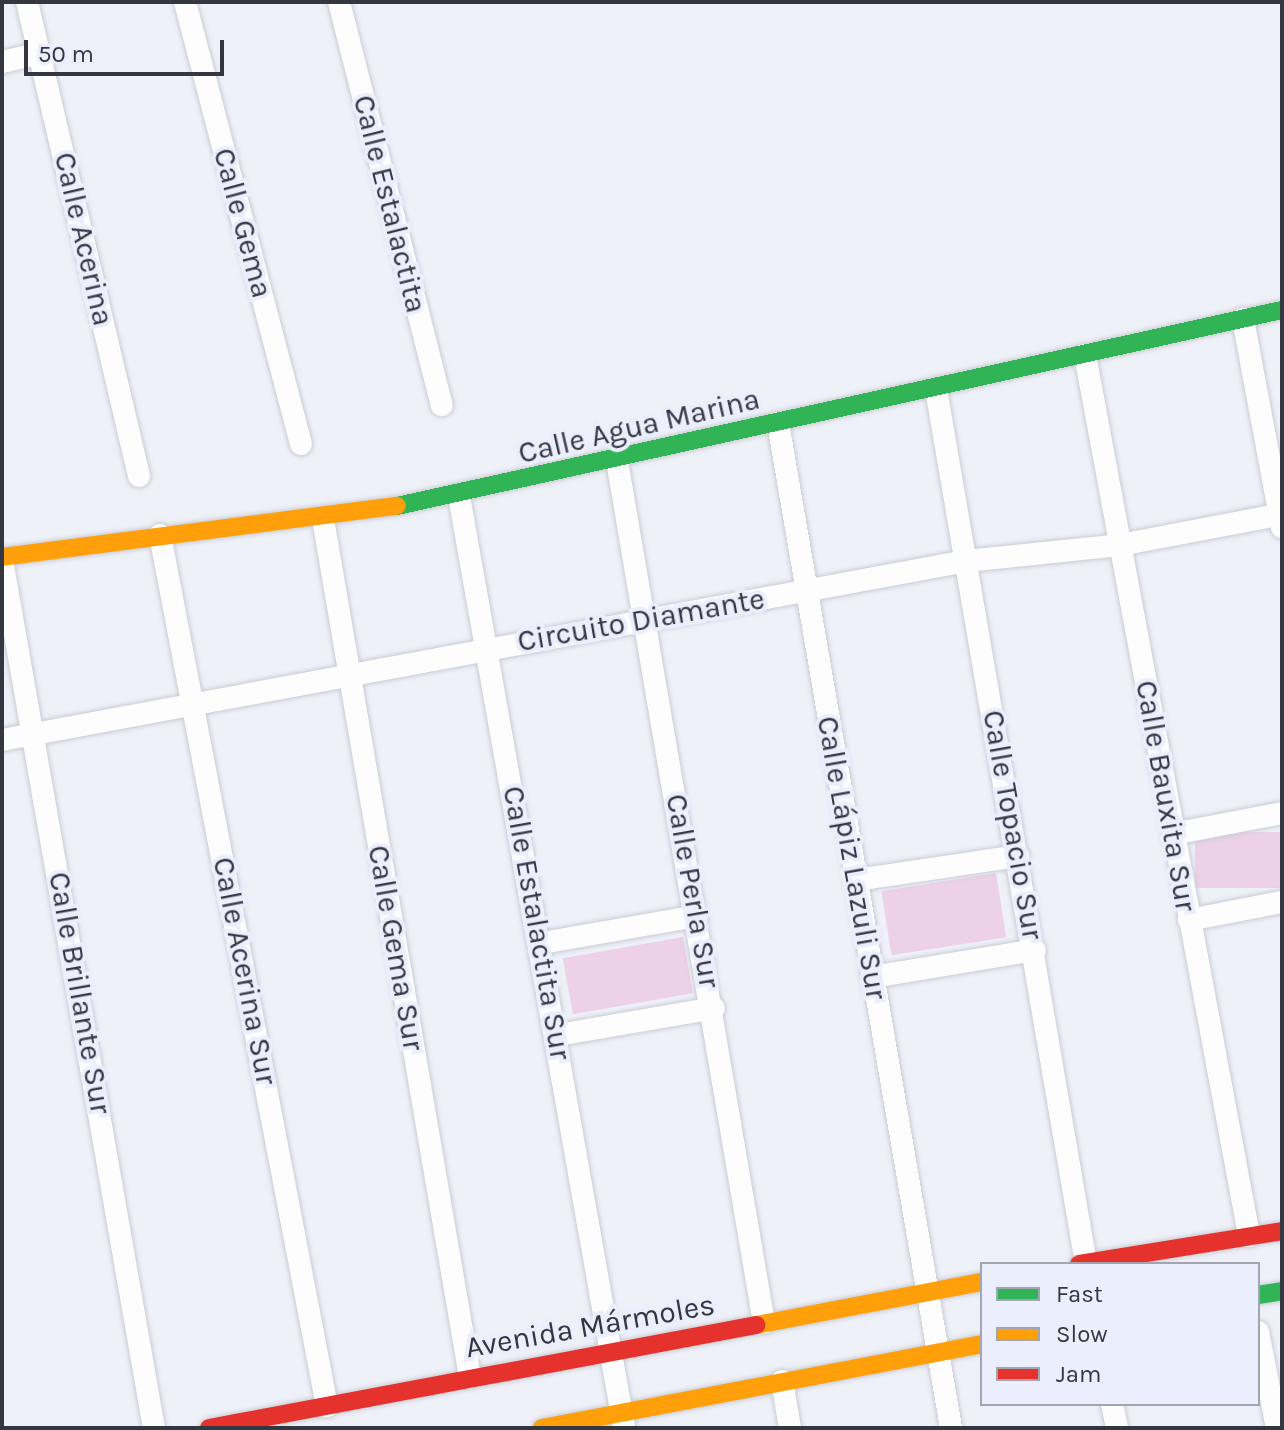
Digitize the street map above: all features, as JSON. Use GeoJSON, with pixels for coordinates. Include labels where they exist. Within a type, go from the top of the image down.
{"type":"FeatureCollection","features":[{"type":"Feature","properties":{"kind":"street","name":"Calle Acerina"},"geometry":{"type":"LineString","coordinates":[[27,2],[139,476]]}},
{"type":"Feature","properties":{"kind":"street","name":"Calle Gema"},"geometry":{"type":"LineString","coordinates":[[185,2],[301,444]]}},
{"type":"Feature","properties":{"kind":"street","name":"Calle Estalactita"},"geometry":{"type":"LineString","coordinates":[[339,2],[442,405]]}},
{"type":"Feature","properties":{"kind":"street"},"geometry":{"type":"LineString","coordinates":[[2,62],[40,53]]}},
{"type":"Feature","properties":{"kind":"street","name":"Calle Agua Marina"},"geometry":{"type":"LineString","coordinates":[[2,558],[160,535],[323,519],[459,496],[1282,310]]}},
{"type":"Feature","properties":{"kind":"street"},"geometry":{"type":"LineString","coordinates":[[1243,319],[1281,519]]}},
{"type":"Feature","properties":{"kind":"street","name":"Calle Bauxita Sur"},"geometry":{"type":"LineString","coordinates":[[1085,355],[1249,1236]]}},
{"type":"Feature","properties":{"kind":"street","name":"Calle Topacio Sur"},"geometry":{"type":"LineString","coordinates":[[936,389],[1035,950],[1084,1262]]}},
{"type":"Feature","properties":{"kind":"street","name":"Calle Lápiz Lazuli Sur"},"geometry":{"type":"LineString","coordinates":[[778,423],[804,590],[951,1428]]}},
{"type":"Feature","properties":{"kind":"street","name":"Calle Perla Sur"},"geometry":{"type":"LineString","coordinates":[[617,461],[714,1008],[764,1323]]}},
{"type":"Feature","properties":{"kind":"street","name":"Calle Estalactita Sur"},"geometry":{"type":"LineString","coordinates":[[459,496],[542,943],[623,1420]]}},
{"type":"Feature","properties":{"kind":"street","name":"Calle Gema Sur"},"geometry":{"type":"LineString","coordinates":[[323,519],[470,1377]]}},
{"type":"Feature","properties":{"kind":"street","name":"Circuito Diamante"},"geometry":{"type":"LineString","coordinates":[[2,740],[966,561],[1120,545],[1281,519]]}},
{"type":"Feature","properties":{"kind":"street","name":"Calle Acerina Sur"},"geometry":{"type":"LineString","coordinates":[[160,535],[327,1406]]}},
{"type":"Feature","properties":{"kind":"street","name":"Calle Brillante Sur"},"geometry":{"type":"LineString","coordinates":[[2,558],[36,734],[154,1428]]}},
{"type":"Feature","properties":{"kind":"street"},"geometry":{"type":"LineString","coordinates":[[1173,834],[1282,813]]}},
{"type":"Feature","properties":{"kind":"street"},"geometry":{"type":"LineString","coordinates":[[856,880],[1018,856]]}},
{"type":"Feature","properties":{"kind":"street"},"geometry":{"type":"LineString","coordinates":[[1189,920],[1282,902]]}},
{"type":"Feature","properties":{"kind":"street"},"geometry":{"type":"LineString","coordinates":[[542,943],[697,916]]}},
{"type":"Feature","properties":{"kind":"street"},"geometry":{"type":"LineString","coordinates":[[872,977],[1035,950]]}},
{"type":"Feature","properties":{"kind":"street"},"geometry":{"type":"LineString","coordinates":[[558,1035],[714,1008]]}},
{"type":"Feature","properties":{"kind":"street"},"geometry":{"type":"LineString","coordinates":[[1096,1262],[1282,1231]]}},
{"type":"Feature","properties":{"kind":"street","name":"Avenida Mármoles"},"geometry":{"type":"LineString","coordinates":[[209,1428],[980,1282]]}},
{"type":"Feature","properties":{"kind":"street"},"geometry":{"type":"LineString","coordinates":[[1260,1295],[1282,1291]]}},
{"type":"Feature","properties":{"kind":"street"},"geometry":{"type":"LineString","coordinates":[[1260,1342],[1277,1428]]}},
{"type":"Feature","properties":{"kind":"street"},"geometry":{"type":"LineString","coordinates":[[542,1428],[623,1420],[782,1381],[980,1344]]}},
{"type":"Feature","properties":{"kind":"street"},"geometry":{"type":"LineString","coordinates":[[782,1381],[790,1428]]}},
{"type":"Feature","properties":{"kind":"street"},"geometry":{"type":"LineString","coordinates":[[1112,1406],[1117,1428]]}},
{"type":"Feature","properties":{"kind":"shaded area"},"geometry":{"type":"Polygon","coordinates":[[[1195,832],[1282,832],[1282,888],[1195,888],[1195,832]]]}},
{"type":"Feature","properties":{"kind":"shaded area"},"geometry":{"type":"Polygon","coordinates":[[[996,873],[1006,937],[892,955],[881,891],[996,873]]]}},
{"type":"Feature","properties":{"kind":"shaded area"},"geometry":{"type":"Polygon","coordinates":[[[683,937],[693,993],[573,1014],[563,958],[683,937]]]}},
{"type":"Feature","properties":{"kind":"traffic: fast"},"geometry":{"type":"LineString","coordinates":[[397,506],[1282,310]]}},
{"type":"Feature","properties":{"kind":"traffic: fast"},"geometry":{"type":"LineString","coordinates":[[1260,1295],[1282,1291]]}},
{"type":"Feature","properties":{"kind":"traffic: slow"},"geometry":{"type":"LineString","coordinates":[[2,557],[397,506]]}},
{"type":"Feature","properties":{"kind":"traffic: slow"},"geometry":{"type":"LineString","coordinates":[[756,1325],[980,1282]]}},
{"type":"Feature","properties":{"kind":"traffic: slow"},"geometry":{"type":"LineString","coordinates":[[542,1428],[980,1344]]}},
{"type":"Feature","properties":{"kind":"traffic: jam"},"geometry":{"type":"LineString","coordinates":[[1091,1262],[1282,1231]]}},
{"type":"Feature","properties":{"kind":"traffic: jam"},"geometry":{"type":"LineString","coordinates":[[209,1428],[756,1325]]}}]}
